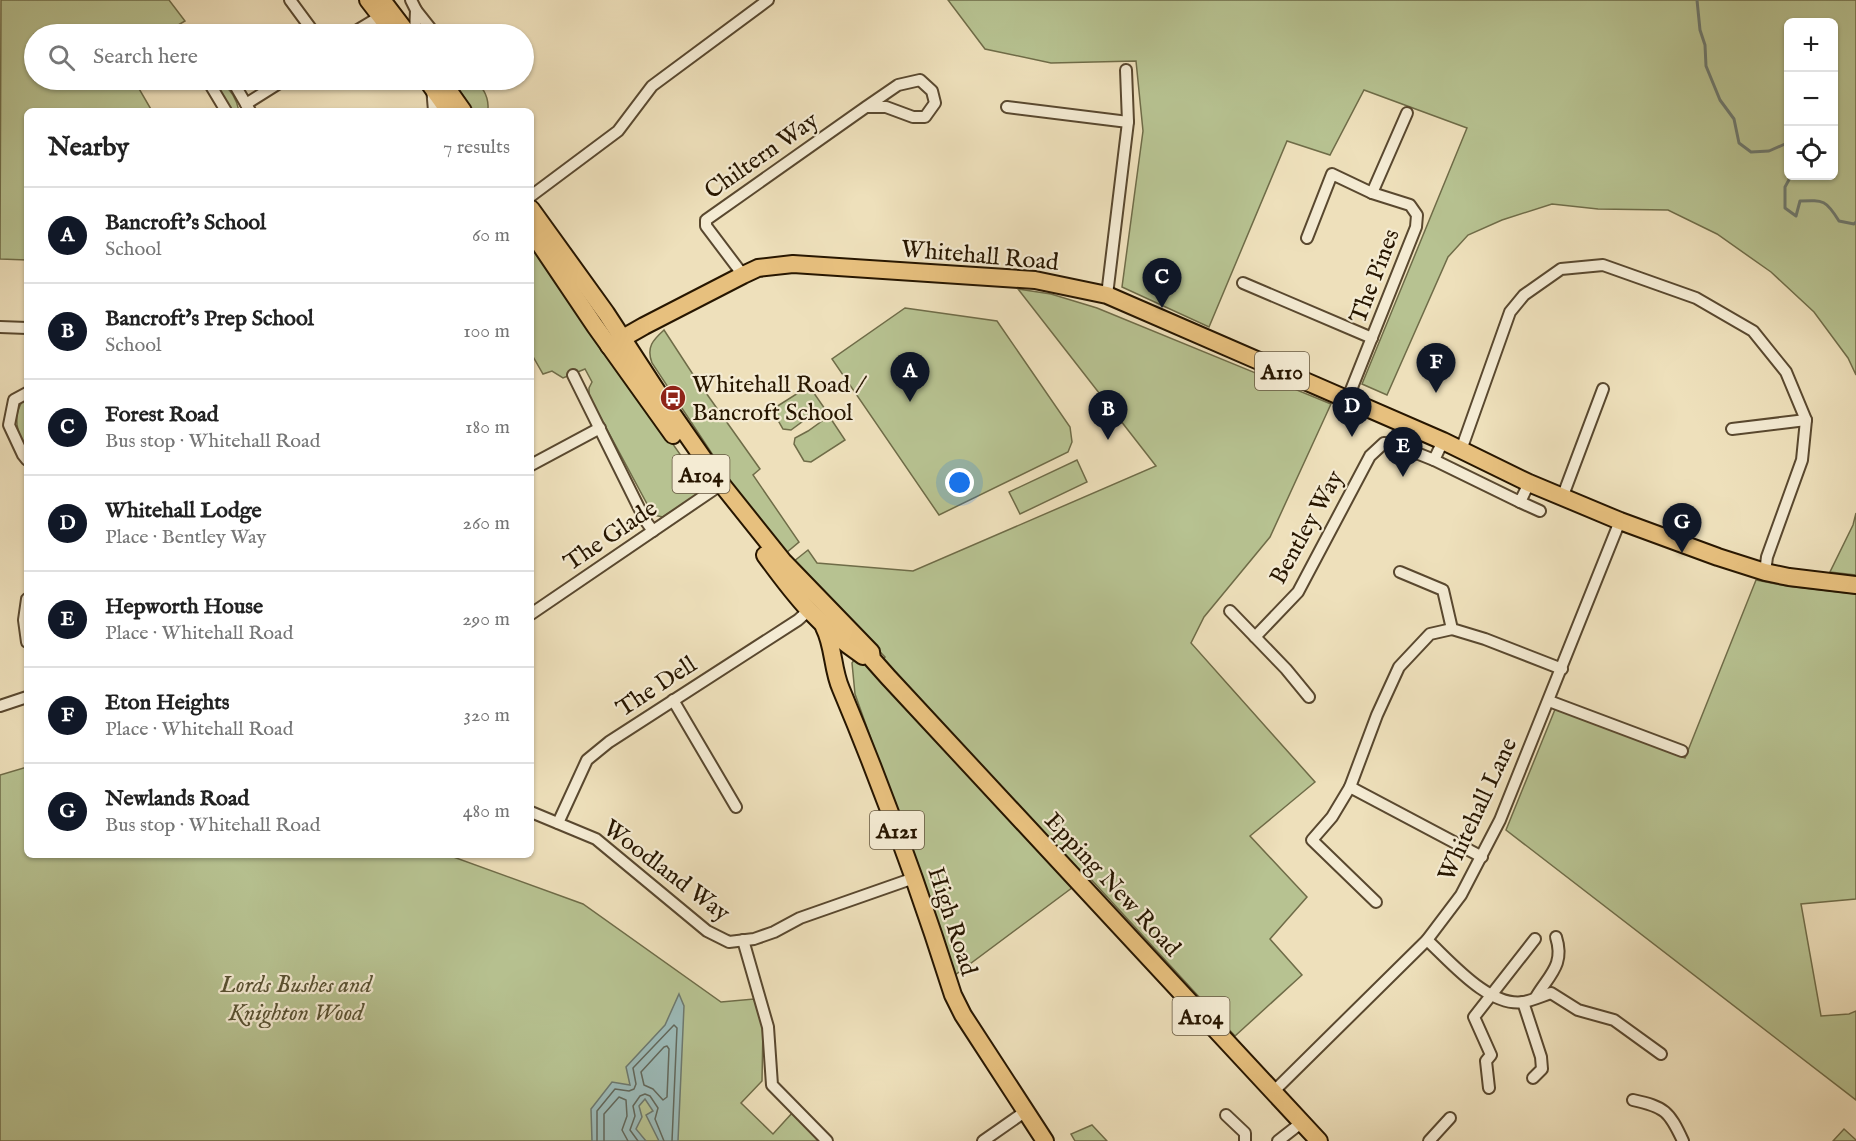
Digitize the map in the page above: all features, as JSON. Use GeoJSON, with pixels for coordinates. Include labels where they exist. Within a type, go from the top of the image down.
{"type":"FeatureCollection","features":[{"type":"Feature","properties":{"kind":"main road"},"geometry":{"type":"LineString","coordinates":[[368,0],[381,8],[398,24]]}},
{"type":"Feature","properties":{"kind":"main road"},"geometry":{"type":"LineString","coordinates":[[381,8],[389,24]]}},
{"type":"Feature","properties":{"kind":"main road"},"geometry":{"type":"LineString","coordinates":[[438,90],[447,108]]}},
{"type":"Feature","properties":{"kind":"main road"},"geometry":{"type":"LineString","coordinates":[[442,90],[460,108]]}},
{"type":"Feature","properties":{"kind":"main road","name":"A104"},"geometry":{"type":"LineString","coordinates":[[534,214],[713,490],[808,611],[824,627]]}},
{"type":"Feature","properties":{"kind":"main road","name":"A104"},"geometry":{"type":"LineString","coordinates":[[534,235],[664,402],[719,481],[783,561],[842,624]]}},
{"type":"Feature","properties":{"kind":"main road","name":"Whitehall Road"},"geometry":{"type":"LineString","coordinates":[[616,342],[758,268],[793,264],[1035,280],[1107,295],[1443,441],[1562,498],[1620,521],[1765,572],[1856,585]]}},
{"type":"Feature","properties":{"kind":"main road","name":"High Road"},"geometry":{"type":"LineString","coordinates":[[842,624],[846,632],[844,672],[846,700]]}},
{"type":"Feature","properties":{"kind":"main road","name":"Epping New Road"},"geometry":{"type":"LineString","coordinates":[[842,624],[871,652],[873,659],[1319,1141]]}},
{"type":"Feature","properties":{"kind":"main road","name":"High Road"},"geometry":{"type":"LineString","coordinates":[[824,627],[829,636],[836,674],[888,804],[953,995],[963,1015],[1045,1141]]}},
{"type":"Feature","properties":{"kind":"main road","name":"Epping New Road"},"geometry":{"type":"LineString","coordinates":[[824,627],[846,645],[866,658],[873,659]]}},
{"type":"Feature","properties":{"kind":"street"},"geometry":{"type":"LineString","coordinates":[[290,0],[308,24]]}},
{"type":"Feature","properties":{"kind":"street"},"geometry":{"type":"LineString","coordinates":[[534,194],[618,131],[652,86],[768,0]]}},
{"type":"Feature","properties":{"kind":"street"},"geometry":{"type":"LineString","coordinates":[[413,5],[414,24]]}},
{"type":"Feature","properties":{"kind":"street"},"geometry":{"type":"LineString","coordinates":[[413,5],[427,24]]}},
{"type":"Feature","properties":{"kind":"street"},"geometry":{"type":"LineString","coordinates":[[363,24],[381,8]]}},
{"type":"Feature","properties":{"kind":"street"},"geometry":{"type":"LineString","coordinates":[[1107,295],[1128,122],[1126,70]]}},
{"type":"Feature","properties":{"kind":"street","name":"Chiltern Way"},"geometry":{"type":"LineString","coordinates":[[743,275],[706,226],[706,220],[866,107],[898,85],[920,80],[932,91],[935,103],[925,117],[914,117],[886,107],[866,107]]}},
{"type":"Feature","properties":{"kind":"street"},"geometry":{"type":"LineString","coordinates":[[213,90],[224,108]]}},
{"type":"Feature","properties":{"kind":"street"},"geometry":{"type":"LineString","coordinates":[[238,90],[248,108],[271,90]]}},
{"type":"Feature","properties":{"kind":"street"},"geometry":{"type":"LineString","coordinates":[[434,90],[434,108]]}},
{"type":"Feature","properties":{"kind":"street"},"geometry":{"type":"LineString","coordinates":[[1008,107],[1128,122]]}},
{"type":"Feature","properties":{"kind":"street","name":"The Pines"},"geometry":{"type":"LineString","coordinates":[[1372,193],[1407,113]]}},
{"type":"Feature","properties":{"kind":"street","name":"The Pines"},"geometry":{"type":"LineString","coordinates":[[1307,238],[1332,174],[1372,193],[1410,205],[1417,215],[1416,227],[1347,400]]}},
{"type":"Feature","properties":{"kind":"street"},"geometry":{"type":"LineString","coordinates":[[1461,450],[1510,312],[1524,296],[1561,269],[1603,265],[1696,298],[1753,331],[1786,372],[1806,420],[1802,460],[1767,557],[1765,572]]}},
{"type":"Feature","properties":{"kind":"street"},"geometry":{"type":"LineString","coordinates":[[1243,283],[1372,338]]}},
{"type":"Feature","properties":{"kind":"street"},"geometry":{"type":"LineString","coordinates":[[0,327],[24,328]]}},
{"type":"Feature","properties":{"kind":"street"},"geometry":{"type":"LineString","coordinates":[[573,375],[645,520],[653,531]]}},
{"type":"Feature","properties":{"kind":"street"},"geometry":{"type":"LineString","coordinates":[[1562,498],[1603,389]]}},
{"type":"Feature","properties":{"kind":"street"},"geometry":{"type":"LineString","coordinates":[[24,394],[14,399],[9,425],[24,457]]}},
{"type":"Feature","properties":{"kind":"street"},"geometry":{"type":"LineString","coordinates":[[1732,429],[1806,420]]}},
{"type":"Feature","properties":{"kind":"street"},"geometry":{"type":"LineString","coordinates":[[534,463],[600,428]]}},
{"type":"Feature","properties":{"kind":"street"},"geometry":{"type":"LineString","coordinates":[[1443,441],[1434,460],[1540,511]]}},
{"type":"Feature","properties":{"kind":"street","name":"Bentley Way"},"geometry":{"type":"LineString","coordinates":[[1255,637],[1298,592],[1370,456],[1384,443],[1394,444],[1434,460]]}},
{"type":"Feature","properties":{"kind":"street"},"geometry":{"type":"LineString","coordinates":[[1520,502],[1529,483]]}},
{"type":"Feature","properties":{"kind":"street","name":"The Glade"},"geometry":{"type":"LineString","coordinates":[[534,612],[713,490]]}},
{"type":"Feature","properties":{"kind":"street","name":"Whitehall Lane"},"geometry":{"type":"LineString","coordinates":[[1273,1092],[1427,940],[1461,895],[1500,820],[1620,521]]}},
{"type":"Feature","properties":{"kind":"street"},"geometry":{"type":"LineString","coordinates":[[1400,572],[1443,590],[1452,629]]}},
{"type":"Feature","properties":{"kind":"street","name":"The Dell"},"geometry":{"type":"LineString","coordinates":[[558,823],[587,760],[609,741],[798,620],[808,611]]}},
{"type":"Feature","properties":{"kind":"street"},"geometry":{"type":"LineString","coordinates":[[1230,611],[1286,669],[1309,697]]}},
{"type":"Feature","properties":{"kind":"street"},"geometry":{"type":"LineString","coordinates":[[1376,902],[1312,840],[1332,817],[1350,787],[1377,715],[1399,667],[1430,634],[1452,629],[1485,639],[1562,669]]}},
{"type":"Feature","properties":{"kind":"street"},"geometry":{"type":"LineString","coordinates":[[0,706],[24,698]]}},
{"type":"Feature","properties":{"kind":"street"},"geometry":{"type":"LineString","coordinates":[[673,700],[736,807]]}},
{"type":"Feature","properties":{"kind":"street"},"geometry":{"type":"LineString","coordinates":[[1549,701],[1682,751]]}},
{"type":"Feature","properties":{"kind":"street"},"geometry":{"type":"LineString","coordinates":[[1350,787],[1482,857]]}},
{"type":"Feature","properties":{"kind":"street","name":"Woodland Way"},"geometry":{"type":"LineString","coordinates":[[534,813],[596,839],[707,931],[729,942],[753,939],[774,932],[800,918],[914,878]]}},
{"type":"Feature","properties":{"kind":"street"},"geometry":{"type":"LineString","coordinates":[[1536,998],[1559,958],[1556,938]]}},
{"type":"Feature","properties":{"kind":"street"},"geometry":{"type":"LineString","coordinates":[[1489,1088],[1486,1060],[1491,1055],[1474,1017],[1490,994],[1524,955],[1534,939]]}},
{"type":"Feature","properties":{"kind":"street"},"geometry":{"type":"LineString","coordinates":[[743,940],[768,1027],[772,1085],[827,1141]]}},
{"type":"Feature","properties":{"kind":"street"},"geometry":{"type":"LineString","coordinates":[[1427,940],[1481,989],[1490,994],[1507,1001],[1523,1002],[1551,993],[1578,1010],[1614,1020],[1661,1054]]}},
{"type":"Feature","properties":{"kind":"street"},"geometry":{"type":"LineString","coordinates":[[1523,1002],[1541,1057],[1542,1069],[1533,1078]]}},
{"type":"Feature","properties":{"kind":"street"},"geometry":{"type":"LineString","coordinates":[[1633,1100],[1655,1105],[1672,1118],[1683,1141]]}},
{"type":"Feature","properties":{"kind":"street"},"geometry":{"type":"LineString","coordinates":[[983,1141],[1026,1111]]}},
{"type":"Feature","properties":{"kind":"street"},"geometry":{"type":"LineString","coordinates":[[1226,1115],[1245,1133],[1245,1141]]}},
{"type":"Feature","properties":{"kind":"street"},"geometry":{"type":"LineString","coordinates":[[1429,1141],[1450,1119]]}},
{"type":"Feature","properties":{"kind":"street"},"geometry":{"type":"LineString","coordinates":[[1278,1141],[1301,1123]]}},
{"type":"Feature","properties":{"kind":"green space"},"geometry":{"type":"Polygon","coordinates":[[[1,0],[169,0],[185,21],[180,24],[24,24],[24,90],[140,90],[150,108],[24,108],[24,260],[0,259],[1,0]]]}},
{"type":"Feature","properties":{"kind":"green space"},"geometry":{"type":"Polygon","coordinates":[[[948,0],[1856,0],[1856,375],[1848,358],[1814,312],[1771,272],[1717,234],[1668,210],[1598,209],[1552,204],[1502,220],[1468,235],[1448,257],[1387,395],[1362,384],[1467,128],[1364,90],[1330,155],[1287,141],[1209,327],[1122,287],[1143,131],[1136,61],[1051,63],[985,49],[948,0]]]}},
{"type":"Feature","properties":{"kind":"green space"},"geometry":{"type":"Polygon","coordinates":[[[217,90],[229,90],[235,99],[238,108],[227,108],[217,90]]]}},
{"type":"Feature","properties":{"kind":"green space"},"geometry":{"type":"Polygon","coordinates":[[[459,90],[483,90],[488,108],[471,108],[459,90]]]}},
{"type":"Feature","properties":{"kind":"green space"},"geometry":{"type":"Polygon","coordinates":[[[534,245],[705,490],[663,517],[653,515],[589,396],[592,382],[585,369],[563,378],[552,371],[543,374],[534,358],[534,245]]]}},
{"type":"Feature","properties":{"kind":"green space"},"geometry":{"type":"Polygon","coordinates":[[[1018,289],[1051,294],[1097,308],[1331,404],[1270,537],[1204,617],[1191,643],[1315,782],[1250,836],[1307,897],[1270,939],[1302,975],[1235,1036],[1088,876],[955,975],[855,694],[852,663],[854,660],[863,662],[874,670],[885,657],[793,562],[808,550],[817,563],[913,571],[1156,466],[1018,289]]]}},
{"type":"Feature","properties":{"kind":"green space"},"geometry":{"type":"Polygon","coordinates":[[[905,308],[997,321],[1070,427],[1072,442],[1068,452],[939,515],[832,359],[905,308]]]}},
{"type":"Feature","properties":{"kind":"green space"},"geometry":{"type":"Polygon","coordinates":[[[664,330],[760,469],[753,475],[799,542],[786,553],[738,493],[652,363],[650,348],[664,330]]]}},
{"type":"Feature","properties":{"kind":"green space"},"geometry":{"type":"Polygon","coordinates":[[[809,386],[825,409],[791,430],[783,429],[775,415],[776,407],[809,386]]]}},
{"type":"Feature","properties":{"kind":"green space"},"geometry":{"type":"Polygon","coordinates":[[[24,399],[24,445],[17,425],[20,404],[24,399]]]}},
{"type":"Feature","properties":{"kind":"green space"},"geometry":{"type":"Polygon","coordinates":[[[829,416],[845,440],[811,462],[804,461],[794,444],[795,438],[829,416]]]}},
{"type":"Feature","properties":{"kind":"green space"},"geometry":{"type":"Polygon","coordinates":[[[1077,460],[1087,482],[1020,514],[1009,492],[1077,460]]]}},
{"type":"Feature","properties":{"kind":"green space"},"geometry":{"type":"Polygon","coordinates":[[[1856,513],[1856,575],[1830,572],[1853,525],[1856,513]]]}},
{"type":"Feature","properties":{"kind":"green space"},"geometry":{"type":"Polygon","coordinates":[[[1756,580],[1856,594],[1856,899],[1801,904],[1821,1016],[1849,1014],[1856,1011],[1856,1100],[1506,830],[1556,707],[1685,758],[1756,580]]]}},
{"type":"Feature","properties":{"kind":"green space","name":"Lords Bushes and Knighton Wood"},"geometry":{"type":"Polygon","coordinates":[[[24,768],[24,858],[456,858],[583,904],[721,1002],[754,999],[763,1027],[762,1081],[741,1103],[773,1134],[794,1111],[818,1141],[0,1141],[0,775],[24,768]]]}},
{"type":"Feature","properties":{"kind":"green space"},"geometry":{"type":"Polygon","coordinates":[[[1092,1125],[1107,1141],[1075,1141],[1071,1134],[1092,1125]]]}},
{"type":"Feature","properties":{"kind":"green space"},"geometry":{"type":"Polygon","coordinates":[[[1844,1129],[1856,1140],[1856,1141],[1833,1141],[1844,1129]]]}},
{"type":"Feature","properties":{"kind":"water"},"geometry":{"type":"Polygon","coordinates":[[[679,994],[684,1006],[678,1141],[659,1141],[646,1115],[653,1111],[645,1099],[639,1106],[642,1117],[636,1129],[646,1141],[592,1141],[591,1109],[612,1082],[630,1085],[626,1067],[665,1025],[679,994]]]}},
{"type":"Feature","properties":{"kind":"waterway"},"geometry":{"type":"LineString","coordinates":[[1697,0],[1700,30],[1705,45],[1706,66],[1720,100],[1734,119],[1739,143],[1751,152],[1769,151],[1784,144]]}},
{"type":"Feature","properties":{"kind":"waterway"},"geometry":{"type":"LineString","coordinates":[[1789,180],[1785,187],[1785,208],[1796,216],[1800,201],[1819,201],[1827,205],[1839,221],[1854,224],[1856,222]]}},
{"type":"Feature","properties":{"kind":"place","name":"Forest Road"},"geometry":{"type":"Point","coordinates":[1162,308]}},
{"type":"Feature","properties":{"kind":"place","name":"Eton Heights"},"geometry":{"type":"Point","coordinates":[1436,393]}},
{"type":"Feature","properties":{"kind":"place","name":"Whitehall Road / Bancroft School"},"geometry":{"type":"Point","coordinates":[673,398]}},
{"type":"Feature","properties":{"kind":"place","name":"Bancroft's School"},"geometry":{"type":"Point","coordinates":[910,402]}},
{"type":"Feature","properties":{"kind":"place","name":"Whitehall Lodge"},"geometry":{"type":"Point","coordinates":[1352,437]}},
{"type":"Feature","properties":{"kind":"place","name":"Bancroft's Prep School"},"geometry":{"type":"Point","coordinates":[1108,440]}},
{"type":"Feature","properties":{"kind":"place","name":"Hepworth House"},"geometry":{"type":"Point","coordinates":[1403,477]}},
{"type":"Feature","properties":{"kind":"place","name":"Newlands Road"},"geometry":{"type":"Point","coordinates":[1682,553]}}]}
